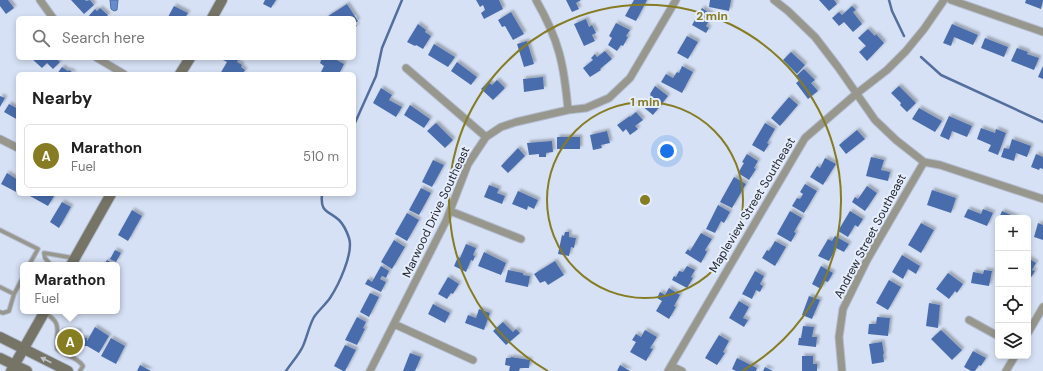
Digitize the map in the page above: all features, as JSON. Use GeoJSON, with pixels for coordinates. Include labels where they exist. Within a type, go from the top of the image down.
{"type":"FeatureCollection","features":[{"type":"Feature","properties":{"kind":"main road"},"geometry":{"type":"LineString","coordinates":[[213,16],[222,0]]}},
{"type":"Feature","properties":{"kind":"main road"},"geometry":{"type":"LineString","coordinates":[[181,72],[189,60]]}},
{"type":"Feature","properties":{"kind":"main road"},"geometry":{"type":"LineString","coordinates":[[73,262],[108,196]]}},
{"type":"Feature","properties":{"kind":"main road"},"geometry":{"type":"LineString","coordinates":[[13,368],[44,314]]}},
{"type":"Feature","properties":{"kind":"main road"},"geometry":{"type":"LineString","coordinates":[[0,336],[68,371]]}},
{"type":"Feature","properties":{"kind":"main road"},"geometry":{"type":"LineString","coordinates":[[0,358],[13,368],[27,371]]}},
{"type":"Feature","properties":{"kind":"street"},"geometry":{"type":"LineString","coordinates":[[40,0],[52,16]]}},
{"type":"Feature","properties":{"kind":"street"},"geometry":{"type":"LineString","coordinates":[[536,0],[548,22],[561,56],[565,77],[568,110]]}},
{"type":"Feature","properties":{"kind":"street","name":"Marwood Drive Southeast"},"geometry":{"type":"LineString","coordinates":[[370,371],[446,221],[468,164],[486,137],[501,127],[516,122],[568,110],[586,108],[609,98],[630,78],[676,0]]}},
{"type":"Feature","properties":{"kind":"street"},"geometry":{"type":"LineString","coordinates":[[774,0],[788,11],[815,37],[875,120],[896,140],[924,162],[940,165],[1043,199]]}},
{"type":"Feature","properties":{"kind":"street","name":"Mapleview Street Southeast"},"geometry":{"type":"LineString","coordinates":[[670,368],[802,143],[818,126],[887,70],[906,51],[924,29],[944,0]]}},
{"type":"Feature","properties":{"kind":"street"},"geometry":{"type":"LineString","coordinates":[[951,0],[1043,32]]}},
{"type":"Feature","properties":{"kind":"street"},"geometry":{"type":"LineString","coordinates":[[100,60],[121,72]]}},
{"type":"Feature","properties":{"kind":"street"},"geometry":{"type":"LineString","coordinates":[[406,68],[486,137]]}},
{"type":"Feature","properties":{"kind":"street"},"geometry":{"type":"LineString","coordinates":[[0,139],[16,147]]}},
{"type":"Feature","properties":{"kind":"street","name":"Andrew Street Southeast"},"geometry":{"type":"LineString","coordinates":[[842,371],[839,337],[843,309],[867,260],[924,162]]}},
{"type":"Feature","properties":{"kind":"street"},"geometry":{"type":"LineString","coordinates":[[450,211],[521,239]]}},
{"type":"Feature","properties":{"kind":"street"},"geometry":{"type":"LineString","coordinates":[[1031,328],[1043,306]]}},
{"type":"Feature","properties":{"kind":"street"},"geometry":{"type":"LineString","coordinates":[[969,320],[995,334]]}},
{"type":"Feature","properties":{"kind":"street"},"geometry":{"type":"LineString","coordinates":[[394,324],[473,360]]}},
{"type":"Feature","properties":{"kind":"street"},"geometry":{"type":"LineString","coordinates":[[1006,371],[1013,359]]}},
{"type":"Feature","properties":{"kind":"street"},"geometry":{"type":"LineString","coordinates":[[670,368],[682,371]]}},
{"type":"Feature","properties":{"kind":"lane"},"geometry":{"type":"LineString","coordinates":[[0,230],[44,253],[73,262]]}},
{"type":"Feature","properties":{"kind":"lane"},"geometry":{"type":"LineString","coordinates":[[31,262],[38,249]]}},
{"type":"Feature","properties":{"kind":"lane"},"geometry":{"type":"LineString","coordinates":[[44,253],[45,258],[48,262]]}},
{"type":"Feature","properties":{"kind":"lane"},"geometry":{"type":"LineString","coordinates":[[0,312],[3,313],[9,311],[14,294],[20,283]]}},
{"type":"Feature","properties":{"kind":"lane"},"geometry":{"type":"LineString","coordinates":[[1,288],[14,294]]}},
{"type":"Feature","properties":{"kind":"lane"},"geometry":{"type":"LineString","coordinates":[[48,314],[54,318],[58,325],[57,349],[60,352],[81,362],[84,366],[80,371]]}},
{"type":"Feature","properties":{"kind":"water"},"geometry":{"type":"Polygon","coordinates":[[[110,0],[118,0],[117,10],[114,11],[111,9],[110,0]]]}},
{"type":"Feature","properties":{"kind":"building"},"geometry":{"type":"Polygon","coordinates":[[[0,0],[8,0],[14,8],[6,14],[0,6],[0,0]]]}},
{"type":"Feature","properties":{"kind":"building"},"geometry":{"type":"Polygon","coordinates":[[[71,0],[90,0],[94,5],[84,14],[71,0]]]}},
{"type":"Feature","properties":{"kind":"building"},"geometry":{"type":"Polygon","coordinates":[[[265,0],[276,0],[271,8],[263,4],[265,0]]]}},
{"type":"Feature","properties":{"kind":"building"},"geometry":{"type":"Polygon","coordinates":[[[476,0],[499,0],[503,9],[484,19],[481,13],[485,10],[483,5],[480,7],[476,0]]]}},
{"type":"Feature","properties":{"kind":"building"},"geometry":{"type":"Polygon","coordinates":[[[566,0],[581,0],[576,3],[579,9],[572,12],[566,0]]]}},
{"type":"Feature","properties":{"kind":"building"},"geometry":{"type":"Polygon","coordinates":[[[634,0],[647,0],[636,21],[625,16],[634,0]]]}},
{"type":"Feature","properties":{"kind":"building"},"geometry":{"type":"Polygon","coordinates":[[[710,0],[731,0],[729,11],[709,7],[710,0]]]}},
{"type":"Feature","properties":{"kind":"building"},"geometry":{"type":"Polygon","coordinates":[[[819,0],[834,0],[837,4],[829,11],[819,0]]]}},
{"type":"Feature","properties":{"kind":"building"},"geometry":{"type":"Polygon","coordinates":[[[1026,0],[1043,0],[1041,9],[1025,3],[1026,0]]]}},
{"type":"Feature","properties":{"kind":"building"},"geometry":{"type":"Polygon","coordinates":[[[347,4],[355,16],[328,16],[347,4]]]}},
{"type":"Feature","properties":{"kind":"building"},"geometry":{"type":"Polygon","coordinates":[[[174,6],[188,13],[186,16],[169,16],[174,6]]]}},
{"type":"Feature","properties":{"kind":"building"},"geometry":{"type":"Polygon","coordinates":[[[852,6],[856,10],[853,12],[862,24],[853,32],[844,22],[839,26],[832,18],[839,12],[842,15],[852,6]]]}},
{"type":"Feature","properties":{"kind":"building"},"geometry":{"type":"Polygon","coordinates":[[[100,8],[108,15],[89,16],[95,9],[97,11],[100,8]]]}},
{"type":"Feature","properties":{"kind":"building"},"geometry":{"type":"Polygon","coordinates":[[[702,8],[712,15],[706,26],[709,28],[706,33],[692,25],[702,8]]]}},
{"type":"Feature","properties":{"kind":"building"},"geometry":{"type":"Polygon","coordinates":[[[511,12],[524,34],[513,40],[505,26],[502,27],[498,20],[511,12]]]}},
{"type":"Feature","properties":{"kind":"building"},"geometry":{"type":"Polygon","coordinates":[[[586,19],[589,27],[592,25],[596,33],[592,35],[595,41],[584,46],[574,24],[586,19]]]}},
{"type":"Feature","properties":{"kind":"building"},"geometry":{"type":"Polygon","coordinates":[[[616,23],[630,30],[626,36],[628,37],[623,46],[621,45],[617,51],[608,45],[612,38],[609,36],[616,23]]]}},
{"type":"Feature","properties":{"kind":"building"},"geometry":{"type":"Polygon","coordinates":[[[418,24],[431,36],[423,49],[407,42],[418,24]]]}},
{"type":"Feature","properties":{"kind":"building"},"geometry":{"type":"Polygon","coordinates":[[[952,24],[978,35],[973,45],[954,37],[951,46],[943,43],[952,24]]]}},
{"type":"Feature","properties":{"kind":"building"},"geometry":{"type":"Polygon","coordinates":[[[868,29],[875,36],[876,34],[884,43],[867,61],[859,52],[866,46],[858,38],[868,29]]]}},
{"type":"Feature","properties":{"kind":"building"},"geometry":{"type":"Polygon","coordinates":[[[687,36],[698,42],[688,59],[677,53],[687,36]]]}},
{"type":"Feature","properties":{"kind":"building"},"geometry":{"type":"Polygon","coordinates":[[[985,38],[1008,47],[1004,57],[981,48],[985,38]]]}},
{"type":"Feature","properties":{"kind":"building"},"geometry":{"type":"Polygon","coordinates":[[[527,41],[534,64],[524,67],[517,44],[527,41]]]}},
{"type":"Feature","properties":{"kind":"building"},"geometry":{"type":"Polygon","coordinates":[[[434,44],[455,57],[448,67],[428,55],[434,44]]]}},
{"type":"Feature","properties":{"kind":"building"},"geometry":{"type":"Polygon","coordinates":[[[1017,48],[1028,52],[1027,54],[1039,58],[1034,70],[1011,61],[1017,48]]]}},
{"type":"Feature","properties":{"kind":"building"},"geometry":{"type":"Polygon","coordinates":[[[605,51],[612,59],[600,69],[601,70],[590,77],[583,68],[593,60],[591,58],[595,54],[597,57],[605,51]]]}},
{"type":"Feature","properties":{"kind":"building"},"geometry":{"type":"Polygon","coordinates":[[[791,52],[805,65],[797,74],[783,60],[791,52]]]}},
{"type":"Feature","properties":{"kind":"building"},"geometry":{"type":"Polygon","coordinates":[[[33,60],[58,60],[60,62],[53,69],[47,63],[42,68],[33,60]]]}},
{"type":"Feature","properties":{"kind":"building"},"geometry":{"type":"Polygon","coordinates":[[[223,60],[238,60],[237,62],[242,65],[241,67],[245,70],[244,72],[221,72],[227,62],[223,60]]]}},
{"type":"Feature","properties":{"kind":"building"},"geometry":{"type":"Polygon","coordinates":[[[321,60],[337,60],[344,64],[340,72],[321,72],[324,66],[320,63],[321,60]]]}},
{"type":"Feature","properties":{"kind":"building"},"geometry":{"type":"Polygon","coordinates":[[[457,62],[477,77],[471,85],[451,71],[457,62]]]}},
{"type":"Feature","properties":{"kind":"building"},"geometry":{"type":"Polygon","coordinates":[[[682,66],[693,72],[682,93],[661,82],[666,74],[673,78],[677,72],[679,73],[682,66]]]}},
{"type":"Feature","properties":{"kind":"building"},"geometry":{"type":"Polygon","coordinates":[[[1043,66],[1043,79],[1038,77],[1043,66]]]}},
{"type":"Feature","properties":{"kind":"building"},"geometry":{"type":"Polygon","coordinates":[[[62,67],[72,72],[58,72],[62,67]]]}},
{"type":"Feature","properties":{"kind":"building"},"geometry":{"type":"Polygon","coordinates":[[[804,69],[815,80],[811,83],[818,91],[808,99],[796,83],[800,80],[796,76],[804,69]]]}},
{"type":"Feature","properties":{"kind":"building"},"geometry":{"type":"Polygon","coordinates":[[[543,77],[544,89],[524,92],[523,79],[543,77]]]}},
{"type":"Feature","properties":{"kind":"building"},"geometry":{"type":"Polygon","coordinates":[[[497,80],[505,88],[493,100],[481,89],[488,82],[492,85],[497,80]]]}},
{"type":"Feature","properties":{"kind":"building"},"geometry":{"type":"Polygon","coordinates":[[[655,86],[668,96],[653,115],[642,106],[651,95],[650,94],[655,86]]]}},
{"type":"Feature","properties":{"kind":"building"},"geometry":{"type":"Polygon","coordinates":[[[899,86],[916,103],[907,112],[900,105],[901,103],[891,93],[899,86]]]}},
{"type":"Feature","properties":{"kind":"building"},"geometry":{"type":"Polygon","coordinates":[[[381,88],[392,95],[389,100],[402,107],[396,117],[373,103],[381,88]]]}},
{"type":"Feature","properties":{"kind":"building"},"geometry":{"type":"Polygon","coordinates":[[[0,96],[5,98],[0,107],[0,96]]]}},
{"type":"Feature","properties":{"kind":"building"},"geometry":{"type":"Polygon","coordinates":[[[789,97],[798,105],[780,126],[771,118],[789,97]]]}},
{"type":"Feature","properties":{"kind":"building"},"geometry":{"type":"Polygon","coordinates":[[[9,104],[16,108],[16,119],[4,112],[9,104]]]}},
{"type":"Feature","properties":{"kind":"building"},"geometry":{"type":"Polygon","coordinates":[[[410,105],[430,119],[424,128],[404,115],[410,105]]]}},
{"type":"Feature","properties":{"kind":"building"},"geometry":{"type":"Polygon","coordinates":[[[919,108],[942,121],[935,132],[912,119],[919,108]]]}},
{"type":"Feature","properties":{"kind":"building"},"geometry":{"type":"Polygon","coordinates":[[[636,112],[643,120],[635,126],[638,129],[630,135],[626,129],[623,132],[617,125],[636,112]]]}},
{"type":"Feature","properties":{"kind":"building"},"geometry":{"type":"Polygon","coordinates":[[[949,116],[972,126],[967,137],[952,131],[949,140],[940,136],[949,116]]]}},
{"type":"Feature","properties":{"kind":"building"},"geometry":{"type":"Polygon","coordinates":[[[436,123],[453,140],[445,148],[427,131],[436,123]]]}},
{"type":"Feature","properties":{"kind":"building"},"geometry":{"type":"Polygon","coordinates":[[[765,123],[775,129],[764,152],[752,145],[765,123]]]}},
{"type":"Feature","properties":{"kind":"building"},"geometry":{"type":"Polygon","coordinates":[[[981,128],[995,133],[996,129],[1006,133],[998,155],[988,151],[991,145],[977,139],[981,128]]]}},
{"type":"Feature","properties":{"kind":"building"},"geometry":{"type":"Polygon","coordinates":[[[857,130],[865,139],[846,154],[839,145],[857,130]]]}},
{"type":"Feature","properties":{"kind":"building"},"geometry":{"type":"Polygon","coordinates":[[[607,131],[610,143],[601,145],[602,148],[593,150],[590,135],[607,131]]]}},
{"type":"Feature","properties":{"kind":"building"},"geometry":{"type":"Polygon","coordinates":[[[557,137],[580,137],[580,149],[557,149],[557,137]]]}},
{"type":"Feature","properties":{"kind":"building"},"geometry":{"type":"Polygon","coordinates":[[[1012,139],[1031,146],[1027,157],[1016,153],[1014,161],[1001,157],[1004,148],[1009,149],[1012,139]]]}},
{"type":"Feature","properties":{"kind":"building"},"geometry":{"type":"Polygon","coordinates":[[[552,141],[553,152],[546,153],[546,157],[539,157],[539,154],[529,155],[527,143],[552,141]]]}},
{"type":"Feature","properties":{"kind":"building"},"geometry":{"type":"Polygon","coordinates":[[[518,148],[525,156],[508,173],[501,166],[518,148]]]}},
{"type":"Feature","properties":{"kind":"building"},"geometry":{"type":"Polygon","coordinates":[[[747,154],[758,161],[754,168],[756,169],[749,180],[738,173],[747,154]]]}},
{"type":"Feature","properties":{"kind":"building"},"geometry":{"type":"Polygon","coordinates":[[[1036,154],[1043,157],[1043,169],[1040,168],[1039,170],[1031,167],[1036,154]]]}},
{"type":"Feature","properties":{"kind":"building"},"geometry":{"type":"Polygon","coordinates":[[[871,157],[884,160],[881,170],[890,172],[888,181],[866,176],[871,157]]]}},
{"type":"Feature","properties":{"kind":"building"},"geometry":{"type":"Polygon","coordinates":[[[825,158],[836,164],[823,185],[810,177],[817,166],[820,168],[825,158]]]}},
{"type":"Feature","properties":{"kind":"building"},"geometry":{"type":"Polygon","coordinates":[[[433,160],[444,165],[432,187],[422,182],[433,160]]]}},
{"type":"Feature","properties":{"kind":"building"},"geometry":{"type":"Polygon","coordinates":[[[7,173],[16,179],[16,192],[1,184],[7,173]]]}},
{"type":"Feature","properties":{"kind":"building"},"geometry":{"type":"Polygon","coordinates":[[[734,177],[746,184],[732,208],[720,202],[734,177]]]}},
{"type":"Feature","properties":{"kind":"building"},"geometry":{"type":"Polygon","coordinates":[[[805,184],[817,191],[804,213],[792,206],[797,198],[800,199],[803,194],[800,192],[805,184]]]}},
{"type":"Feature","properties":{"kind":"building"},"geometry":{"type":"Polygon","coordinates":[[[489,185],[499,189],[497,193],[505,196],[502,204],[484,197],[489,185]]]}},
{"type":"Feature","properties":{"kind":"building"},"geometry":{"type":"Polygon","coordinates":[[[867,186],[877,193],[865,211],[852,202],[855,197],[858,199],[867,186]]]}},
{"type":"Feature","properties":{"kind":"building"},"geometry":{"type":"Polygon","coordinates":[[[421,188],[431,193],[419,215],[409,210],[421,188]]]}},
{"type":"Feature","properties":{"kind":"building"},"geometry":{"type":"Polygon","coordinates":[[[932,190],[956,198],[951,213],[927,205],[932,190]]]}},
{"type":"Feature","properties":{"kind":"building"},"geometry":{"type":"Polygon","coordinates":[[[518,191],[538,200],[534,209],[528,206],[527,210],[512,204],[518,191]]]}},
{"type":"Feature","properties":{"kind":"building"},"geometry":{"type":"Polygon","coordinates":[[[30,196],[54,196],[48,206],[30,196]]]}},
{"type":"Feature","properties":{"kind":"building"},"geometry":{"type":"Polygon","coordinates":[[[62,202],[71,207],[59,228],[50,222],[62,202]]]}},
{"type":"Feature","properties":{"kind":"building"},"geometry":{"type":"Polygon","coordinates":[[[718,205],[730,212],[724,223],[721,221],[715,233],[706,229],[718,205]]]}},
{"type":"Feature","properties":{"kind":"building"},"geometry":{"type":"Polygon","coordinates":[[[968,209],[981,214],[983,209],[993,213],[987,226],[964,217],[968,209]]]}},
{"type":"Feature","properties":{"kind":"building"},"geometry":{"type":"Polygon","coordinates":[[[132,210],[142,216],[128,241],[118,235],[132,210]]]}},
{"type":"Feature","properties":{"kind":"building"},"geometry":{"type":"Polygon","coordinates":[[[790,211],[802,218],[794,232],[796,233],[791,242],[777,234],[790,211]]]}},
{"type":"Feature","properties":{"kind":"building"},"geometry":{"type":"Polygon","coordinates":[[[850,211],[863,219],[858,227],[855,225],[848,237],[838,231],[850,211]]]}},
{"type":"Feature","properties":{"kind":"building"},"geometry":{"type":"Polygon","coordinates":[[[1002,211],[1011,215],[1000,215],[1002,211]]]}},
{"type":"Feature","properties":{"kind":"building"},"geometry":{"type":"Polygon","coordinates":[[[407,213],[419,220],[407,241],[395,234],[407,213]]]}},
{"type":"Feature","properties":{"kind":"building"},"geometry":{"type":"Polygon","coordinates":[[[921,223],[934,230],[921,253],[908,245],[921,223]]]}},
{"type":"Feature","properties":{"kind":"building"},"geometry":{"type":"Polygon","coordinates":[[[1038,223],[1043,225],[1043,240],[1034,237],[1038,223]]]}},
{"type":"Feature","properties":{"kind":"building"},"geometry":{"type":"Polygon","coordinates":[[[565,232],[569,232],[569,237],[576,238],[574,248],[571,247],[569,256],[558,254],[562,235],[564,236],[565,232]]]}},
{"type":"Feature","properties":{"kind":"building"},"geometry":{"type":"Polygon","coordinates":[[[701,233],[712,239],[705,250],[707,252],[701,263],[685,253],[688,249],[690,251],[701,233]]]}},
{"type":"Feature","properties":{"kind":"building"},"geometry":{"type":"Polygon","coordinates":[[[835,236],[849,244],[844,252],[836,248],[829,261],[818,256],[828,239],[832,241],[835,236]]]}},
{"type":"Feature","properties":{"kind":"building"},"geometry":{"type":"Polygon","coordinates":[[[394,240],[405,247],[392,269],[381,262],[394,240]]]}},
{"type":"Feature","properties":{"kind":"building"},"geometry":{"type":"Polygon","coordinates":[[[775,241],[786,247],[775,266],[762,258],[767,250],[769,251],[775,241]]]}},
{"type":"Feature","properties":{"kind":"building"},"geometry":{"type":"Polygon","coordinates":[[[466,244],[476,248],[473,255],[475,256],[473,261],[471,260],[466,272],[454,266],[458,257],[460,258],[466,244]]]}},
{"type":"Feature","properties":{"kind":"building"},"geometry":{"type":"Polygon","coordinates":[[[115,250],[121,253],[116,262],[110,259],[115,250]]]}},
{"type":"Feature","properties":{"kind":"building"},"geometry":{"type":"Polygon","coordinates":[[[484,252],[506,263],[501,275],[478,266],[484,252]]]}},
{"type":"Feature","properties":{"kind":"building"},"geometry":{"type":"Polygon","coordinates":[[[902,255],[920,266],[916,274],[908,269],[903,279],[892,272],[902,255]]]}},
{"type":"Feature","properties":{"kind":"building"},"geometry":{"type":"Polygon","coordinates":[[[1031,260],[1036,263],[1032,270],[1035,271],[1031,277],[1031,260]]]}},
{"type":"Feature","properties":{"kind":"building"},"geometry":{"type":"Polygon","coordinates":[[[555,261],[564,275],[548,285],[545,281],[540,283],[534,274],[555,261]]]}},
{"type":"Feature","properties":{"kind":"building"},"geometry":{"type":"Polygon","coordinates":[[[381,266],[389,271],[386,278],[382,276],[380,279],[386,282],[381,292],[365,284],[368,279],[372,282],[381,266]]]}},
{"type":"Feature","properties":{"kind":"building"},"geometry":{"type":"Polygon","coordinates":[[[687,266],[695,270],[691,277],[693,278],[687,288],[672,280],[674,276],[676,277],[679,271],[683,272],[687,266]]]}},
{"type":"Feature","properties":{"kind":"building"},"geometry":{"type":"Polygon","coordinates":[[[821,266],[833,273],[828,282],[825,281],[821,289],[812,284],[821,266]]]}},
{"type":"Feature","properties":{"kind":"building"},"geometry":{"type":"Polygon","coordinates":[[[508,270],[530,276],[528,287],[505,282],[508,270]]]}},
{"type":"Feature","properties":{"kind":"building"},"geometry":{"type":"Polygon","coordinates":[[[984,270],[992,271],[989,286],[971,283],[973,272],[983,274],[984,270]]]}},
{"type":"Feature","properties":{"kind":"building"},"geometry":{"type":"Polygon","coordinates":[[[755,271],[764,276],[760,284],[763,286],[760,292],[756,290],[752,299],[742,294],[755,271]]]}},
{"type":"Feature","properties":{"kind":"building"},"geometry":{"type":"Polygon","coordinates":[[[948,273],[963,284],[957,293],[955,291],[949,299],[936,289],[948,273]]]}},
{"type":"Feature","properties":{"kind":"building"},"geometry":{"type":"Polygon","coordinates":[[[448,277],[459,284],[453,294],[451,293],[447,299],[438,294],[448,277]]]}},
{"type":"Feature","properties":{"kind":"building"},"geometry":{"type":"Polygon","coordinates":[[[889,280],[901,287],[888,310],[876,303],[889,280]]]}},
{"type":"Feature","properties":{"kind":"building"},"geometry":{"type":"Polygon","coordinates":[[[669,288],[680,295],[674,306],[676,307],[669,319],[656,311],[662,301],[657,298],[660,292],[665,295],[669,288]]]}},
{"type":"Feature","properties":{"kind":"building"},"geometry":{"type":"Polygon","coordinates":[[[370,293],[379,297],[369,317],[360,312],[370,293]]]}},
{"type":"Feature","properties":{"kind":"building"},"geometry":{"type":"Polygon","coordinates":[[[809,296],[820,300],[812,319],[802,315],[809,296]]]}},
{"type":"Feature","properties":{"kind":"building"},"geometry":{"type":"Polygon","coordinates":[[[739,301],[749,307],[743,318],[748,320],[744,327],[729,318],[739,301]]]}},
{"type":"Feature","properties":{"kind":"building"},"geometry":{"type":"Polygon","coordinates":[[[929,303],[940,305],[938,328],[926,326],[929,303]]]}},
{"type":"Feature","properties":{"kind":"building"},"geometry":{"type":"Polygon","coordinates":[[[433,304],[450,313],[445,323],[428,314],[433,304]]]}},
{"type":"Feature","properties":{"kind":"building"},"geometry":{"type":"Polygon","coordinates":[[[479,309],[490,313],[484,330],[465,323],[468,315],[476,318],[479,309]]]}},
{"type":"Feature","properties":{"kind":"building"},"geometry":{"type":"Polygon","coordinates":[[[357,317],[366,322],[363,328],[365,329],[357,345],[345,340],[357,317]]]}},
{"type":"Feature","properties":{"kind":"building"},"geometry":{"type":"Polygon","coordinates":[[[877,317],[890,318],[888,336],[868,334],[869,324],[876,324],[877,317]]]}},
{"type":"Feature","properties":{"kind":"building"},"geometry":{"type":"Polygon","coordinates":[[[503,322],[513,332],[516,329],[520,333],[506,345],[493,331],[503,322]]]}},
{"type":"Feature","properties":{"kind":"building"},"geometry":{"type":"Polygon","coordinates":[[[803,326],[814,327],[812,337],[817,337],[816,347],[798,345],[803,326]]]}},
{"type":"Feature","properties":{"kind":"building"},"geometry":{"type":"Polygon","coordinates":[[[95,327],[109,336],[99,353],[87,346],[79,346],[79,349],[60,350],[60,331],[79,331],[79,338],[87,338],[87,341],[95,327]]]}},
{"type":"Feature","properties":{"kind":"building"},"geometry":{"type":"Polygon","coordinates":[[[645,330],[657,337],[650,348],[653,349],[646,361],[630,352],[636,342],[632,340],[636,334],[641,337],[645,330]]]}},
{"type":"Feature","properties":{"kind":"building"},"geometry":{"type":"Polygon","coordinates":[[[941,330],[962,350],[952,360],[931,339],[941,330]]]}},
{"type":"Feature","properties":{"kind":"building"},"geometry":{"type":"Polygon","coordinates":[[[719,335],[729,341],[723,352],[725,353],[717,365],[705,358],[719,335]]]}},
{"type":"Feature","properties":{"kind":"building"},"geometry":{"type":"Polygon","coordinates":[[[111,338],[125,346],[116,364],[101,356],[111,338]]]}},
{"type":"Feature","properties":{"kind":"building"},"geometry":{"type":"Polygon","coordinates":[[[882,342],[884,362],[872,364],[869,344],[882,342]]]}},
{"type":"Feature","properties":{"kind":"building"},"geometry":{"type":"Polygon","coordinates":[[[345,345],[356,350],[345,371],[343,371],[334,366],[345,345]]]}},
{"type":"Feature","properties":{"kind":"building"},"geometry":{"type":"Polygon","coordinates":[[[973,351],[986,358],[981,366],[979,365],[975,371],[971,371],[964,367],[973,351]]]}},
{"type":"Feature","properties":{"kind":"building"},"geometry":{"type":"Polygon","coordinates":[[[410,353],[421,357],[415,371],[403,371],[410,353]]]}},
{"type":"Feature","properties":{"kind":"building"},"geometry":{"type":"Polygon","coordinates":[[[802,356],[813,356],[813,364],[817,364],[817,371],[802,371],[802,356]]]}},
{"type":"Feature","properties":{"kind":"building"},"geometry":{"type":"Polygon","coordinates":[[[511,357],[530,360],[529,368],[520,368],[519,371],[509,371],[510,366],[505,365],[506,358],[511,357]]]}},
{"type":"Feature","properties":{"kind":"building"},"geometry":{"type":"Polygon","coordinates":[[[737,358],[757,368],[756,371],[736,371],[732,369],[737,358]]]}},
{"type":"Feature","properties":{"kind":"building"},"geometry":{"type":"Polygon","coordinates":[[[140,365],[151,371],[137,371],[140,365]]]}},
{"type":"Feature","properties":{"kind":"building"},"geometry":{"type":"Polygon","coordinates":[[[620,365],[630,371],[617,371],[620,365]]]}},
{"type":"Feature","properties":{"kind":"building"},"geometry":{"type":"Polygon","coordinates":[[[765,367],[773,371],[763,371],[765,367]]]}},
{"type":"Feature","properties":{"kind":"waterway"},"geometry":{"type":"LineString","coordinates":[[356,121],[376,76],[382,48],[402,0]]}},
{"type":"Feature","properties":{"kind":"waterway"},"geometry":{"type":"LineString","coordinates":[[889,0],[892,11],[904,36]]}},
{"type":"Feature","properties":{"kind":"waterway"},"geometry":{"type":"LineString","coordinates":[[921,57],[941,75],[1043,122]]}},
{"type":"Feature","properties":{"kind":"waterway"},"geometry":{"type":"LineString","coordinates":[[286,371],[301,349],[314,317],[330,298],[337,286],[349,252],[350,244],[346,231],[339,220],[324,208],[322,205],[322,196]]}},
{"type":"Feature","properties":{"kind":"place","name":"Marathon"},"geometry":{"type":"Point","coordinates":[70,342]}}]}
